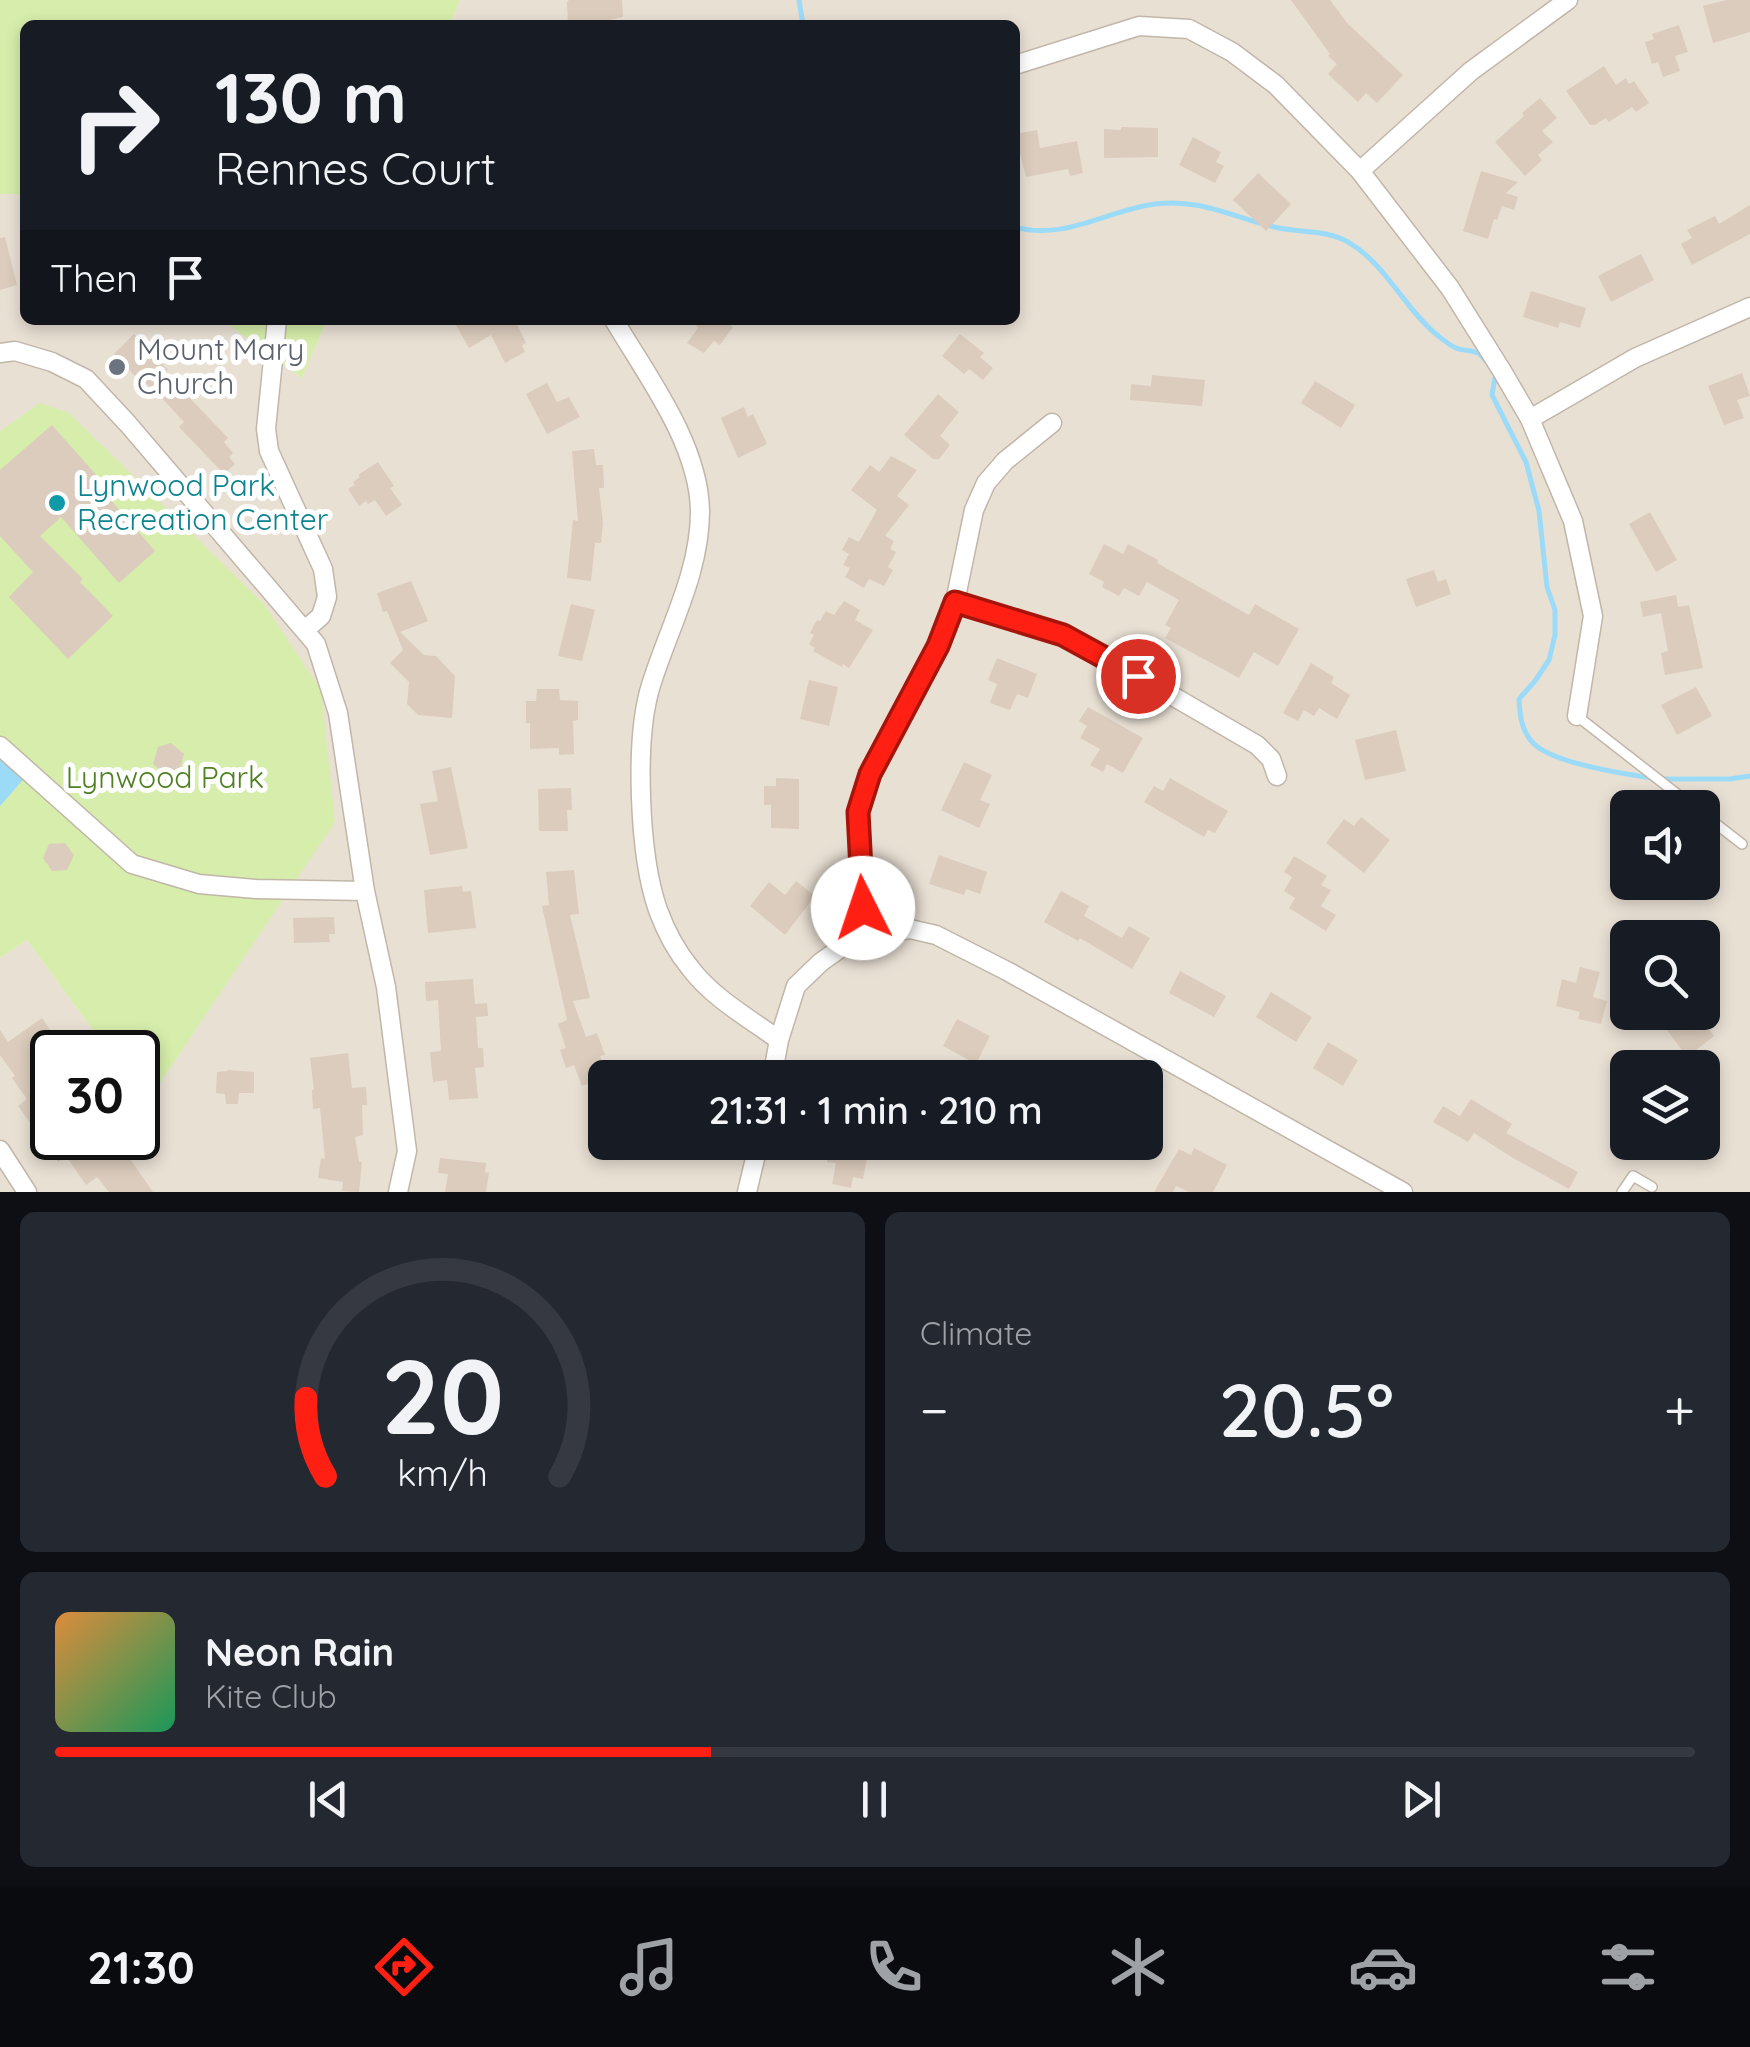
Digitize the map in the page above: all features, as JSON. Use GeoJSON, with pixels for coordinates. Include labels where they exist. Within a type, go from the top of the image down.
{"type":"FeatureCollection","features":[{"type":"Feature","properties":{"kind":"street"},"geometry":{"type":"LineString","coordinates":[[1360,171],[1471,71],[1566,0]]}},
{"type":"Feature","properties":{"kind":"street"},"geometry":{"type":"LineString","coordinates":[[1020,63],[1139,26],[1189,28],[1232,52],[1276,85],[1360,171],[1450,288],[1530,420],[1574,520],[1592,616],[1578,716]]}},
{"type":"Feature","properties":{"kind":"street"},"geometry":{"type":"LineString","coordinates":[[1530,420],[1635,358],[1750,308]]}},
{"type":"Feature","properties":{"kind":"street"},"geometry":{"type":"LineString","coordinates":[[276,325],[266,429],[269,451],[322,568],[327,597],[321,616],[305,630]]}},
{"type":"Feature","properties":{"kind":"street"},"geometry":{"type":"LineString","coordinates":[[617,325],[681,436],[693,466],[700,509],[690,579],[653,678],[644,728],[640,777],[656,906],[670,938],[693,973],[780,1040]]}},
{"type":"Feature","properties":{"kind":"street"},"geometry":{"type":"LineString","coordinates":[[0,353],[15,351],[52,362],[86,379],[316,644],[338,713],[364,891],[386,987],[407,1151],[398,1192]]}},
{"type":"Feature","properties":{"kind":"street"},"geometry":{"type":"LineString","coordinates":[[865,934],[858,812],[870,774],[938,646],[955,602],[974,510],[986,483],[1052,423]]}},
{"type":"Feature","properties":{"kind":"street"},"geometry":{"type":"LineString","coordinates":[[955,602],[1063,635],[1109,659],[1257,745],[1271,759],[1277,776]]}},
{"type":"Feature","properties":{"kind":"street"},"geometry":{"type":"LineString","coordinates":[[0,746],[132,864],[199,884],[364,891]]}},
{"type":"Feature","properties":{"kind":"street"},"geometry":{"type":"LineString","coordinates":[[776,1060],[796,986],[852,940],[865,934],[910,929],[936,935],[1007,971],[1403,1192]]}},
{"type":"Feature","properties":{"kind":"street"},"geometry":{"type":"LineString","coordinates":[[0,1150],[27,1192]]}},
{"type":"Feature","properties":{"kind":"street"},"geometry":{"type":"LineString","coordinates":[[747,1192],[754,1160]]}},
{"type":"Feature","properties":{"kind":"lane"},"geometry":{"type":"LineString","coordinates":[[1578,716],[1672,790]]}},
{"type":"Feature","properties":{"kind":"lane"},"geometry":{"type":"LineString","coordinates":[[1720,827],[1742,844]]}},
{"type":"Feature","properties":{"kind":"lane"},"geometry":{"type":"LineString","coordinates":[[1622,1192],[1633,1176],[1652,1187]]}},
{"type":"Feature","properties":{"kind":"shaded area"},"geometry":{"type":"Polygon","coordinates":[[[460,0],[1750,0],[1750,1192],[0,1192],[0,958],[27,940],[93,1030],[30,1030],[30,1160],[160,1160],[160,1030],[135,1030],[40,404],[0,431],[0,194],[20,196],[20,325],[229,325],[302,378],[325,325],[1020,325],[1020,20],[452,20],[460,0]]]}},
{"type":"Feature","properties":{"kind":"green space"},"geometry":{"type":"Polygon","coordinates":[[[0,0],[460,0],[452,20],[20,20],[20,196],[0,194],[0,0]]]}},
{"type":"Feature","properties":{"kind":"green space"},"geometry":{"type":"Polygon","coordinates":[[[229,325],[325,325],[302,378],[229,325]]]}},
{"type":"Feature","properties":{"kind":"green space","name":"Lynwood Park"},"geometry":{"type":"Polygon","coordinates":[[[40,403],[69,413],[264,604],[321,690],[335,822],[160,1083],[160,1030],[93,1030],[27,940],[0,958],[0,431],[40,403]]]}},
{"type":"Feature","properties":{"kind":"water"},"geometry":{"type":"Polygon","coordinates":[[[0,756],[28,774],[0,806],[0,756]]]}},
{"type":"Feature","properties":{"kind":"building"},"geometry":{"type":"Polygon","coordinates":[[[622,0],[623,17],[568,20],[567,2],[622,0]]]}},
{"type":"Feature","properties":{"kind":"building"},"geometry":{"type":"Polygon","coordinates":[[[1291,0],[1330,0],[1348,24],[1403,75],[1377,103],[1366,93],[1358,102],[1328,74],[1337,64],[1291,0]]]}},
{"type":"Feature","properties":{"kind":"building"},"geometry":{"type":"Polygon","coordinates":[[[1726,0],[1750,0],[1750,32],[1713,43],[1703,6],[1726,0]]]}},
{"type":"Feature","properties":{"kind":"building"},"geometry":{"type":"Polygon","coordinates":[[[1679,25],[1688,52],[1675,56],[1680,71],[1663,77],[1658,62],[1652,64],[1645,42],[1654,39],[1652,34],[1679,25]]]}},
{"type":"Feature","properties":{"kind":"building"},"geometry":{"type":"Polygon","coordinates":[[[1604,66],[1616,85],[1626,78],[1629,84],[1634,81],[1649,103],[1636,112],[1632,107],[1609,122],[1606,118],[1590,125],[1566,91],[1604,66]]]}},
{"type":"Feature","properties":{"kind":"building"},"geometry":{"type":"Polygon","coordinates":[[[1540,98],[1557,118],[1542,131],[1553,142],[1538,155],[1542,160],[1525,176],[1495,142],[1540,98]]]}},
{"type":"Feature","properties":{"kind":"building"},"geometry":{"type":"Polygon","coordinates":[[[1158,128],[1158,157],[1104,158],[1104,129],[1158,128]]]}},
{"type":"Feature","properties":{"kind":"building"},"geometry":{"type":"Polygon","coordinates":[[[1037,130],[1040,148],[1077,141],[1083,173],[1070,176],[1068,169],[1026,177],[1020,133],[1037,130]]]}},
{"type":"Feature","properties":{"kind":"building"},"geometry":{"type":"Polygon","coordinates":[[[1193,137],[1221,152],[1216,162],[1224,166],[1215,183],[1179,165],[1193,137]]]}},
{"type":"Feature","properties":{"kind":"building"},"geometry":{"type":"Polygon","coordinates":[[[1481,171],[1518,182],[1506,193],[1518,197],[1514,210],[1502,206],[1488,239],[1463,231],[1481,171]]]}},
{"type":"Feature","properties":{"kind":"building"},"geometry":{"type":"Polygon","coordinates":[[[1258,173],[1291,204],[1266,231],[1233,200],[1258,173]]]}},
{"type":"Feature","properties":{"kind":"building"},"geometry":{"type":"Polygon","coordinates":[[[1750,205],[1750,234],[1692,265],[1681,244],[1692,238],[1687,230],[1715,216],[1719,224],[1750,205]]]}},
{"type":"Feature","properties":{"kind":"building"},"geometry":{"type":"Polygon","coordinates":[[[5,237],[17,285],[0,290],[0,238],[5,237]]]}},
{"type":"Feature","properties":{"kind":"building"},"geometry":{"type":"Polygon","coordinates":[[[1641,254],[1654,280],[1611,302],[1598,276],[1641,254]]]}},
{"type":"Feature","properties":{"kind":"building"},"geometry":{"type":"Polygon","coordinates":[[[1531,291],[1586,308],[1580,328],[1560,322],[1558,328],[1523,317],[1531,291]]]}},
{"type":"Feature","properties":{"kind":"building"},"geometry":{"type":"Polygon","coordinates":[[[456,325],[517,325],[526,343],[522,345],[525,352],[505,363],[491,335],[469,348],[456,325]]]}},
{"type":"Feature","properties":{"kind":"building"},"geometry":{"type":"Polygon","coordinates":[[[696,325],[733,327],[720,345],[714,341],[704,353],[687,343],[698,328],[696,325]]]}},
{"type":"Feature","properties":{"kind":"building"},"geometry":{"type":"Polygon","coordinates":[[[134,334],[228,438],[224,442],[233,453],[229,457],[235,464],[224,474],[179,427],[184,422],[151,386],[114,354],[134,334]]]}},
{"type":"Feature","properties":{"kind":"building"},"geometry":{"type":"Polygon","coordinates":[[[960,334],[984,353],[980,357],[993,368],[983,380],[969,369],[964,374],[942,356],[960,334]]]}},
{"type":"Feature","properties":{"kind":"building"},"geometry":{"type":"Polygon","coordinates":[[[1742,373],[1750,396],[1737,400],[1744,418],[1724,425],[1708,386],[1742,373]]]}},
{"type":"Feature","properties":{"kind":"building"},"geometry":{"type":"Polygon","coordinates":[[[1152,375],[1205,380],[1202,406],[1130,400],[1131,384],[1151,386],[1152,375]]]}},
{"type":"Feature","properties":{"kind":"building"},"geometry":{"type":"Polygon","coordinates":[[[1315,381],[1355,405],[1341,428],[1301,403],[1315,381]]]}},
{"type":"Feature","properties":{"kind":"building"},"geometry":{"type":"Polygon","coordinates":[[[547,383],[557,402],[569,397],[580,417],[547,434],[526,394],[547,383]]]}},
{"type":"Feature","properties":{"kind":"building"},"geometry":{"type":"Polygon","coordinates":[[[938,394],[959,412],[940,436],[950,445],[939,459],[933,459],[904,435],[938,394]]]}},
{"type":"Feature","properties":{"kind":"building"},"geometry":{"type":"Polygon","coordinates":[[[744,407],[748,417],[753,414],[767,444],[738,458],[721,418],[744,407]]]}},
{"type":"Feature","properties":{"kind":"building","name":"Lynwood Park Recreation Center"},"geometry":{"type":"Polygon","coordinates":[[[52,425],[106,486],[102,490],[155,551],[119,583],[61,517],[40,536],[113,616],[68,659],[9,597],[33,572],[0,536],[0,470],[52,425]]]}},
{"type":"Feature","properties":{"kind":"building"},"geometry":{"type":"Polygon","coordinates":[[[594,449],[596,465],[603,465],[604,488],[599,488],[603,523],[601,543],[595,543],[591,581],[567,578],[573,520],[578,521],[572,451],[594,449]]]}},
{"type":"Feature","properties":{"kind":"building"},"geometry":{"type":"Polygon","coordinates":[[[891,456],[917,470],[897,496],[909,505],[885,536],[894,541],[890,549],[896,552],[888,567],[893,570],[884,586],[869,579],[864,588],[845,577],[850,568],[843,565],[849,554],[842,550],[849,537],[859,542],[877,510],[851,490],[870,465],[879,472],[891,456]]]}},
{"type":"Feature","properties":{"kind":"building"},"geometry":{"type":"Polygon","coordinates":[[[378,462],[402,505],[386,516],[375,500],[359,506],[348,489],[355,485],[358,475],[378,462]]]}},
{"type":"Feature","properties":{"kind":"building"},"geometry":{"type":"Polygon","coordinates":[[[1650,512],[1677,560],[1656,572],[1629,524],[1650,512]]]}},
{"type":"Feature","properties":{"kind":"building"},"geometry":{"type":"Polygon","coordinates":[[[1104,544],[1123,554],[1128,544],[1249,615],[1255,604],[1299,629],[1278,666],[1254,652],[1239,678],[1165,638],[1171,628],[1165,625],[1179,600],[1147,582],[1139,596],[1124,588],[1119,596],[1102,587],[1104,582],[1089,574],[1104,544]]]}},
{"type":"Feature","properties":{"kind":"building"},"geometry":{"type":"Polygon","coordinates":[[[1434,570],[1438,582],[1446,579],[1451,594],[1416,607],[1406,579],[1434,570]]]}},
{"type":"Feature","properties":{"kind":"building"},"geometry":{"type":"Polygon","coordinates":[[[411,581],[428,621],[400,632],[424,655],[436,656],[455,676],[452,718],[418,715],[407,704],[409,682],[390,663],[403,650],[377,593],[411,581]]]}},
{"type":"Feature","properties":{"kind":"building"},"geometry":{"type":"Polygon","coordinates":[[[1676,595],[1678,607],[1689,605],[1703,668],[1665,675],[1661,653],[1668,651],[1661,613],[1643,617],[1640,602],[1676,595]]]}},
{"type":"Feature","properties":{"kind":"building"},"geometry":{"type":"Polygon","coordinates":[[[844,601],[860,610],[855,620],[873,630],[849,668],[813,651],[815,648],[809,644],[817,620],[826,611],[834,615],[844,601]]]}},
{"type":"Feature","properties":{"kind":"building"},"geometry":{"type":"Polygon","coordinates":[[[571,604],[595,610],[582,661],[558,656],[571,604]]]}},
{"type":"Feature","properties":{"kind":"building"},"geometry":{"type":"Polygon","coordinates":[[[997,658],[1037,674],[1028,698],[1017,694],[1010,710],[990,703],[997,684],[988,680],[997,658]]]}},
{"type":"Feature","properties":{"kind":"building"},"geometry":{"type":"Polygon","coordinates":[[[1311,663],[1334,677],[1331,683],[1350,695],[1337,719],[1319,708],[1314,716],[1304,710],[1298,721],[1283,713],[1311,663]]]}},
{"type":"Feature","properties":{"kind":"building"},"geometry":{"type":"Polygon","coordinates":[[[809,680],[838,687],[829,726],[800,719],[809,680]]]}},
{"type":"Feature","properties":{"kind":"building"},"geometry":{"type":"Polygon","coordinates":[[[1696,687],[1712,716],[1677,735],[1661,705],[1696,687]]]}},
{"type":"Feature","properties":{"kind":"building"},"geometry":{"type":"Polygon","coordinates":[[[537,689],[559,689],[560,700],[578,701],[578,720],[573,721],[574,754],[559,755],[559,748],[530,749],[526,701],[536,701],[537,689]]]}},
{"type":"Feature","properties":{"kind":"building"},"geometry":{"type":"Polygon","coordinates":[[[1088,707],[1143,738],[1123,773],[1107,764],[1103,772],[1090,765],[1100,749],[1080,738],[1087,726],[1079,721],[1088,707]]]}},
{"type":"Feature","properties":{"kind":"building"},"geometry":{"type":"Polygon","coordinates":[[[1396,730],[1406,771],[1365,780],[1355,740],[1396,730]]]}},
{"type":"Feature","properties":{"kind":"building"},"geometry":{"type":"Polygon","coordinates":[[[171,743],[184,754],[180,769],[164,774],[153,764],[158,747],[171,743]]]}},
{"type":"Feature","properties":{"kind":"building"},"geometry":{"type":"Polygon","coordinates":[[[964,762],[992,775],[980,800],[990,804],[979,828],[941,810],[964,762]]]}},
{"type":"Feature","properties":{"kind":"building"},"geometry":{"type":"Polygon","coordinates":[[[451,767],[468,848],[430,855],[420,804],[438,801],[432,771],[451,767]]]}},
{"type":"Feature","properties":{"kind":"building"},"geometry":{"type":"Polygon","coordinates":[[[776,778],[799,779],[799,829],[771,828],[771,805],[764,805],[764,786],[776,786],[776,778]]]}},
{"type":"Feature","properties":{"kind":"building"},"geometry":{"type":"Polygon","coordinates":[[[1170,778],[1228,811],[1215,833],[1208,830],[1204,837],[1144,802],[1154,786],[1163,791],[1170,778]]]}},
{"type":"Feature","properties":{"kind":"building"},"geometry":{"type":"Polygon","coordinates":[[[571,788],[568,831],[539,831],[538,789],[571,788]]]}},
{"type":"Feature","properties":{"kind":"building"},"geometry":{"type":"Polygon","coordinates":[[[1361,817],[1390,840],[1364,873],[1326,843],[1344,819],[1354,826],[1361,817]]]}},
{"type":"Feature","properties":{"kind":"building"},"geometry":{"type":"Polygon","coordinates":[[[65,843],[74,855],[67,870],[52,871],[43,858],[49,844],[65,843]]]}},
{"type":"Feature","properties":{"kind":"building"},"geometry":{"type":"Polygon","coordinates":[[[939,855],[987,872],[980,894],[966,889],[964,895],[929,884],[939,855]]]}},
{"type":"Feature","properties":{"kind":"building"},"geometry":{"type":"Polygon","coordinates":[[[1294,856],[1327,876],[1321,885],[1331,890],[1321,906],[1336,915],[1326,931],[1289,908],[1295,898],[1284,891],[1292,877],[1284,872],[1294,856]]]}},
{"type":"Feature","properties":{"kind":"building"},"geometry":{"type":"Polygon","coordinates":[[[574,870],[579,914],[570,915],[590,998],[573,1001],[586,1037],[597,1033],[605,1055],[600,1056],[602,1060],[588,1060],[588,1084],[582,1086],[574,1065],[566,1068],[560,1050],[566,1048],[558,1024],[567,1020],[542,906],[549,905],[546,872],[574,870]]]}},
{"type":"Feature","properties":{"kind":"building"},"geometry":{"type":"Polygon","coordinates":[[[796,881],[815,896],[785,935],[750,906],[769,882],[785,895],[796,881]]]}},
{"type":"Feature","properties":{"kind":"building"},"geometry":{"type":"Polygon","coordinates":[[[462,886],[463,892],[471,891],[476,928],[428,933],[424,890],[462,886]]]}},
{"type":"Feature","properties":{"kind":"building"},"geometry":{"type":"Polygon","coordinates":[[[1061,891],[1089,906],[1084,916],[1122,938],[1129,926],[1150,938],[1132,969],[1044,922],[1061,891]]]}},
{"type":"Feature","properties":{"kind":"building"},"geometry":{"type":"Polygon","coordinates":[[[334,917],[335,934],[329,934],[330,942],[294,943],[293,918],[334,917]]]}},
{"type":"Feature","properties":{"kind":"building"},"geometry":{"type":"Polygon","coordinates":[[[1580,967],[1600,972],[1593,997],[1607,1001],[1601,1024],[1578,1019],[1580,1012],[1556,1006],[1562,979],[1576,983],[1580,967]]]}},
{"type":"Feature","properties":{"kind":"building"},"geometry":{"type":"Polygon","coordinates":[[[1180,971],[1226,996],[1214,1017],[1169,993],[1180,971]]]}},
{"type":"Feature","properties":{"kind":"building"},"geometry":{"type":"Polygon","coordinates":[[[473,979],[475,1004],[487,1003],[488,1016],[476,1017],[484,1067],[475,1068],[478,1098],[449,1100],[447,1080],[433,1082],[430,1052],[441,1051],[438,1000],[426,1001],[425,982],[473,979]]]}},
{"type":"Feature","properties":{"kind":"building"},"geometry":{"type":"Polygon","coordinates":[[[1271,992],[1312,1017],[1296,1042],[1256,1017],[1271,992]]]}},
{"type":"Feature","properties":{"kind":"building"},"geometry":{"type":"Polygon","coordinates":[[[42,1018],[50,1030],[30,1030],[30,1123],[18,1106],[27,1099],[0,1055],[0,1030],[8,1042],[42,1018]]]}},
{"type":"Feature","properties":{"kind":"building"},"geometry":{"type":"Polygon","coordinates":[[[957,1019],[990,1036],[978,1060],[969,1060],[943,1046],[957,1019]]]}},
{"type":"Feature","properties":{"kind":"building"},"geometry":{"type":"Polygon","coordinates":[[[1667,1030],[1710,1030],[1714,1036],[1696,1050],[1682,1050],[1667,1030]]]}},
{"type":"Feature","properties":{"kind":"building"},"geometry":{"type":"Polygon","coordinates":[[[1328,1042],[1358,1060],[1343,1086],[1313,1068],[1328,1042]]]}},
{"type":"Feature","properties":{"kind":"building"},"geometry":{"type":"Polygon","coordinates":[[[348,1053],[352,1088],[366,1087],[363,1135],[355,1137],[362,1162],[359,1192],[342,1191],[343,1182],[318,1178],[321,1158],[325,1159],[320,1108],[313,1109],[310,1058],[348,1053]]]}},
{"type":"Feature","properties":{"kind":"building"},"geometry":{"type":"Polygon","coordinates":[[[217,1072],[254,1072],[254,1093],[239,1093],[238,1104],[226,1104],[225,1094],[216,1093],[217,1072]]]}},
{"type":"Feature","properties":{"kind":"building"},"geometry":{"type":"Polygon","coordinates":[[[1471,1099],[1512,1124],[1506,1133],[1578,1172],[1569,1189],[1474,1133],[1468,1142],[1433,1122],[1443,1106],[1460,1116],[1471,1099]]]}},
{"type":"Feature","properties":{"kind":"building"},"geometry":{"type":"Polygon","coordinates":[[[1194,1148],[1227,1165],[1213,1192],[1189,1192],[1176,1186],[1173,1192],[1154,1192],[1179,1149],[1191,1155],[1194,1148]]]}},
{"type":"Feature","properties":{"kind":"building"},"geometry":{"type":"Polygon","coordinates":[[[440,1158],[486,1163],[486,1192],[445,1192],[448,1174],[438,1173],[440,1158]]]}},
{"type":"Feature","properties":{"kind":"building"},"geometry":{"type":"Polygon","coordinates":[[[69,1160],[131,1160],[153,1192],[109,1192],[97,1177],[86,1185],[69,1160]]]}},
{"type":"Feature","properties":{"kind":"building"},"geometry":{"type":"Polygon","coordinates":[[[867,1160],[863,1179],[853,1177],[851,1188],[832,1184],[836,1163],[827,1162],[867,1160]]]}},
{"type":"Feature","properties":{"kind":"waterway"},"geometry":{"type":"LineString","coordinates":[[799,0],[802,20]]}},
{"type":"Feature","properties":{"kind":"waterway"},"geometry":{"type":"LineString","coordinates":[[1020,228],[1051,230],[1138,207],[1171,203],[1201,206],[1274,227],[1331,235],[1348,242],[1373,262],[1425,324],[1448,344],[1478,353],[1489,364]]}},
{"type":"Feature","properties":{"kind":"waterway"},"geometry":{"type":"LineString","coordinates":[[1496,372],[1492,395],[1526,462],[1539,511],[1547,587],[1555,610],[1549,660],[1519,699],[1524,728],[1533,743],[1556,756],[1652,778]]}},
{"type":"Feature","properties":{"kind":"waterway"},"geometry":{"type":"LineString","coordinates":[[1663,779],[1750,776]]}},
{"type":"Feature","properties":{"kind":"place","name":"Mount Mary Church"},"geometry":{"type":"Point","coordinates":[117,367]}},
{"type":"Feature","properties":{"kind":"place","name":"Lynwood Park Recreation Center"},"geometry":{"type":"Point","coordinates":[57,503]}},
{"type":"Feature","properties":{"kind":"route"},"geometry":{"type":"LineString","coordinates":[[863,908],[858,812],[870,774],[938,646],[955,602],[1063,635],[1138,676]]}}]}
